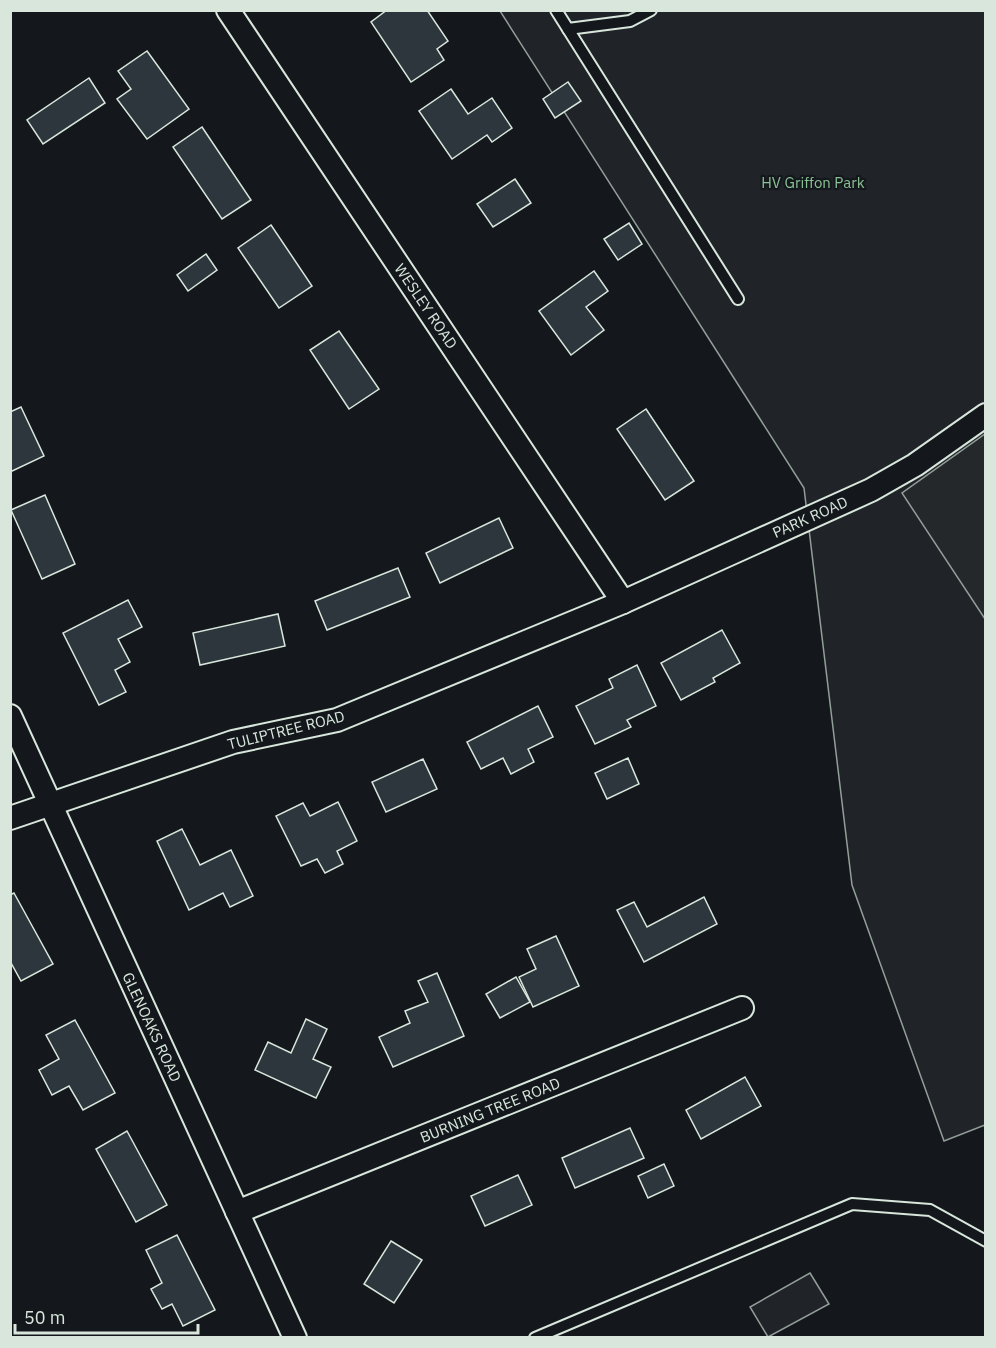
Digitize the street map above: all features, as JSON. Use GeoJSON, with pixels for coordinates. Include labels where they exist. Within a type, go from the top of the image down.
{"type":"FeatureCollection","features":[{"type":"Feature","properties":{"kind":"street","name":"WESLEY ROAD"},"geometry":{"type":"LineString","coordinates":[[228,10],[623,602]]}},
{"type":"Feature","properties":{"kind":"street","name":"PARK ROAD"},"geometry":{"type":"LineString","coordinates":[[623,602],[871,490],[915,465],[986,415]]}},
{"type":"Feature","properties":{"kind":"street","name":"TULIPTREE ROAD"},"geometry":{"type":"LineString","coordinates":[[10,818],[233,742],[337,720],[623,602]]}},
{"type":"Feature","properties":{"kind":"street","name":"GLENOAKS ROAD"},"geometry":{"type":"LineString","coordinates":[[10,716],[295,1338]]}},
{"type":"Feature","properties":{"kind":"street","name":"BURNING TREE ROAD"},"geometry":{"type":"LineString","coordinates":[[237,1212],[742,1008]]}},
{"type":"Feature","properties":{"kind":"lane"},"geometry":{"type":"LineString","coordinates":[[556,10],[738,299]]}},
{"type":"Feature","properties":{"kind":"lane"},"geometry":{"type":"LineString","coordinates":[[568,28],[630,21],[651,10]]}},
{"type":"Feature","properties":{"kind":"lane"},"geometry":{"type":"LineString","coordinates":[[535,1338],[852,1204],[930,1210],[986,1241]]}},
{"type":"Feature","properties":{"kind":"green space","name":"HV Griffon Park"},"geometry":{"type":"Polygon","coordinates":[[[500,11],[985,11],[985,1125],[944,1141],[852,885],[804,488],[500,11]]]}},
{"type":"Feature","properties":{"kind":"green space"},"geometry":{"type":"Polygon","coordinates":[[[810,1273],[829,1304],[768,1337],[750,1307],[810,1273]]]}},
{"type":"Feature","properties":{"kind":"shaded area"},"geometry":{"type":"Polygon","coordinates":[[[985,434],[985,619],[902,493],[985,434]]]}},
{"type":"Feature","properties":{"kind":"building"},"geometry":{"type":"Polygon","coordinates":[[[387,10],[427,10],[448,41],[437,49],[444,60],[411,82],[371,22],[387,10]]]}},
{"type":"Feature","properties":{"kind":"building"},"geometry":{"type":"Polygon","coordinates":[[[147,51],[189,109],[147,139],[117,99],[131,89],[118,71],[147,51]]]}},
{"type":"Feature","properties":{"kind":"building"},"geometry":{"type":"Polygon","coordinates":[[[89,78],[105,103],[43,144],[27,120],[89,78]]]}},
{"type":"Feature","properties":{"kind":"building"},"geometry":{"type":"Polygon","coordinates":[[[568,82],[581,101],[555,118],[543,99],[568,82]]]}},
{"type":"Feature","properties":{"kind":"building"},"geometry":{"type":"Polygon","coordinates":[[[451,89],[468,114],[492,98],[512,128],[492,142],[487,135],[452,159],[419,111],[451,89]]]}},
{"type":"Feature","properties":{"kind":"building"},"geometry":{"type":"Polygon","coordinates":[[[202,127],[251,200],[222,219],[173,147],[202,127]]]}},
{"type":"Feature","properties":{"kind":"building"},"geometry":{"type":"Polygon","coordinates":[[[515,179],[531,203],[493,227],[477,204],[515,179]]]}},
{"type":"Feature","properties":{"kind":"building"},"geometry":{"type":"Polygon","coordinates":[[[629,223],[642,244],[618,260],[604,239],[629,223]]]}},
{"type":"Feature","properties":{"kind":"building"},"geometry":{"type":"Polygon","coordinates":[[[271,225],[312,286],[279,308],[238,248],[271,225]]]}},
{"type":"Feature","properties":{"kind":"building"},"geometry":{"type":"Polygon","coordinates":[[[206,254],[217,270],[188,291],[177,275],[206,254]]]}},
{"type":"Feature","properties":{"kind":"building"},"geometry":{"type":"Polygon","coordinates":[[[594,271],[608,291],[586,307],[604,330],[571,355],[539,311],[594,271]]]}},
{"type":"Feature","properties":{"kind":"building"},"geometry":{"type":"Polygon","coordinates":[[[339,331],[379,389],[349,409],[310,350],[339,331]]]}},
{"type":"Feature","properties":{"kind":"building"},"geometry":{"type":"Polygon","coordinates":[[[21,407],[44,456],[10,472],[10,412],[21,407]]]}},
{"type":"Feature","properties":{"kind":"building"},"geometry":{"type":"Polygon","coordinates":[[[646,409],[694,481],[665,500],[617,429],[646,409]]]}},
{"type":"Feature","properties":{"kind":"building"},"geometry":{"type":"Polygon","coordinates":[[[45,495],[75,564],[42,579],[11,510],[45,495]]]}},
{"type":"Feature","properties":{"kind":"building"},"geometry":{"type":"Polygon","coordinates":[[[499,518],[513,548],[440,583],[426,553],[499,518]]]}},
{"type":"Feature","properties":{"kind":"building"},"geometry":{"type":"Polygon","coordinates":[[[398,568],[410,597],[327,630],[315,601],[398,568]]]}},
{"type":"Feature","properties":{"kind":"building"},"geometry":{"type":"Polygon","coordinates":[[[128,600],[142,627],[118,639],[130,662],[115,670],[126,692],[99,705],[63,633],[128,600]]]}},
{"type":"Feature","properties":{"kind":"building"},"geometry":{"type":"Polygon","coordinates":[[[278,614],[285,646],[200,665],[193,633],[278,614]]]}},
{"type":"Feature","properties":{"kind":"building"},"geometry":{"type":"Polygon","coordinates":[[[722,630],[740,663],[713,678],[715,682],[681,700],[661,663],[722,630]]]}},
{"type":"Feature","properties":{"kind":"building"},"geometry":{"type":"Polygon","coordinates":[[[637,665],[656,706],[627,720],[631,727],[595,744],[576,706],[613,688],[609,679],[637,665]]]}},
{"type":"Feature","properties":{"kind":"building"},"geometry":{"type":"Polygon","coordinates":[[[538,706],[553,737],[528,749],[534,762],[511,774],[503,758],[481,769],[467,742],[538,706]]]}},
{"type":"Feature","properties":{"kind":"building"},"geometry":{"type":"Polygon","coordinates":[[[628,758],[639,784],[607,799],[595,773],[628,758]]]}},
{"type":"Feature","properties":{"kind":"building"},"geometry":{"type":"Polygon","coordinates":[[[423,759],[437,789],[386,812],[372,782],[423,759]]]}},
{"type":"Feature","properties":{"kind":"building"},"geometry":{"type":"Polygon","coordinates":[[[338,802],[357,841],[337,851],[343,864],[325,873],[317,859],[301,866],[276,816],[303,803],[310,816],[338,802]]]}},
{"type":"Feature","properties":{"kind":"building"},"geometry":{"type":"Polygon","coordinates":[[[182,829],[200,865],[231,850],[253,896],[230,907],[223,893],[189,910],[157,841],[182,829]]]}},
{"type":"Feature","properties":{"kind":"building"},"geometry":{"type":"Polygon","coordinates":[[[14,893],[53,964],[21,981],[10,961],[10,895],[14,893]]]}},
{"type":"Feature","properties":{"kind":"building"},"geometry":{"type":"Polygon","coordinates":[[[704,897],[717,924],[644,962],[617,910],[634,902],[647,927],[704,897]]]}},
{"type":"Feature","properties":{"kind":"building"},"geometry":{"type":"Polygon","coordinates":[[[556,936],[579,986],[533,1007],[519,977],[536,969],[527,949],[556,936]]]}},
{"type":"Feature","properties":{"kind":"building"},"geometry":{"type":"Polygon","coordinates":[[[437,973],[464,1036],[393,1067],[379,1037],[410,1023],[405,1011],[428,1002],[418,981],[437,973]]]}},
{"type":"Feature","properties":{"kind":"building"},"geometry":{"type":"Polygon","coordinates":[[[516,977],[530,1002],[500,1018],[486,994],[516,977]]]}},
{"type":"Feature","properties":{"kind":"building"},"geometry":{"type":"Polygon","coordinates":[[[306,1019],[327,1029],[313,1059],[331,1067],[316,1098],[255,1070],[268,1042],[291,1053],[306,1019]]]}},
{"type":"Feature","properties":{"kind":"building"},"geometry":{"type":"Polygon","coordinates":[[[75,1020],[115,1093],[83,1110],[69,1086],[52,1095],[39,1070],[59,1059],[46,1035],[75,1020]]]}},
{"type":"Feature","properties":{"kind":"building"},"geometry":{"type":"Polygon","coordinates":[[[745,1077],[761,1106],[701,1139],[686,1110],[745,1077]]]}},
{"type":"Feature","properties":{"kind":"building"},"geometry":{"type":"Polygon","coordinates":[[[630,1128],[644,1158],[575,1188],[562,1158],[630,1128]]]}},
{"type":"Feature","properties":{"kind":"building"},"geometry":{"type":"Polygon","coordinates":[[[127,1131],[167,1205],[136,1222],[96,1149],[127,1131]]]}},
{"type":"Feature","properties":{"kind":"building"},"geometry":{"type":"Polygon","coordinates":[[[664,1164],[674,1186],[648,1198],[638,1176],[664,1164]]]}},
{"type":"Feature","properties":{"kind":"building"},"geometry":{"type":"Polygon","coordinates":[[[518,1175],[532,1205],[485,1226],[471,1196],[518,1175]]]}},
{"type":"Feature","properties":{"kind":"building"},"geometry":{"type":"Polygon","coordinates":[[[177,1235],[215,1310],[183,1326],[172,1304],[162,1309],[151,1289],[162,1283],[146,1250],[177,1235]]]}},
{"type":"Feature","properties":{"kind":"building"},"geometry":{"type":"Polygon","coordinates":[[[391,1241],[422,1260],[394,1303],[364,1284],[391,1241]]]}}]}
